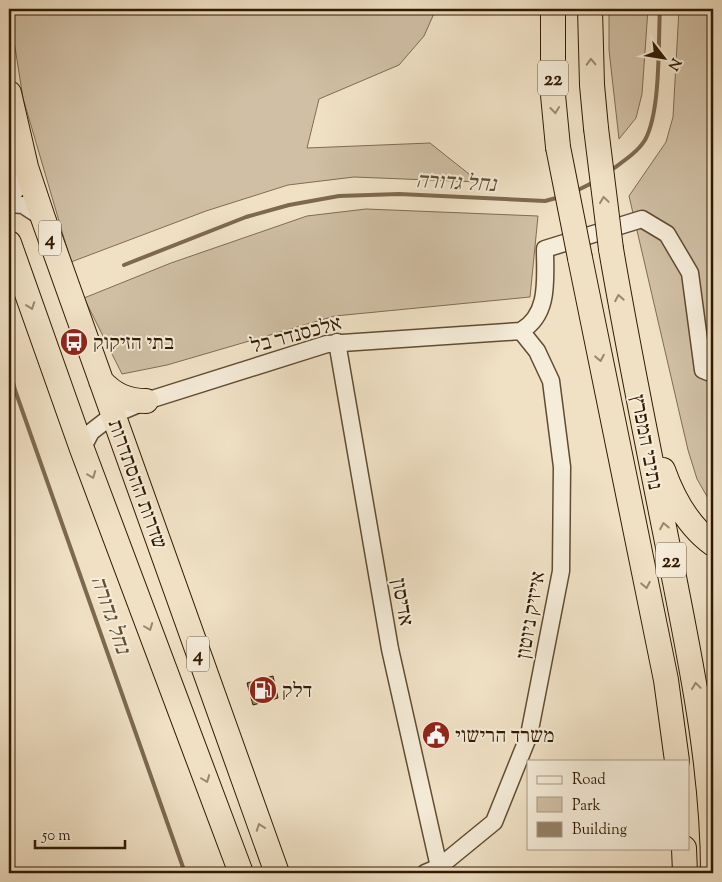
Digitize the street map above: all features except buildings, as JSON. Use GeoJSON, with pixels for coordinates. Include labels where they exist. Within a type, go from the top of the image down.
{"type":"FeatureCollection","features":[{"type":"Feature","properties":{"kind":"highway","name":"נתיבי המפרץ"},"geometry":{"type":"LineString","coordinates":[[553,9],[553,95],[558,147],[666,680],[677,760]]}},
{"type":"Feature","properties":{"kind":"highway","name":"נתיבי המפרץ"},"geometry":{"type":"LineString","coordinates":[[590,9],[592,86],[611,249],[625,333],[694,675],[710,797],[713,873]]}},
{"type":"Feature","properties":{"kind":"highway","name":"שדרות ההסתדרות"},"geometry":{"type":"LineString","coordinates":[[9,93],[26,167],[43,218],[277,873]]}},
{"type":"Feature","properties":{"kind":"highway","name":"שדרות ההסתדרות"},"geometry":{"type":"LineString","coordinates":[[9,243],[82,449],[241,873]]}},
{"type":"Feature","properties":{"kind":"highway"},"geometry":{"type":"LineString","coordinates":[[625,333],[659,461],[669,488],[694,527],[713,544]]}},
{"type":"Feature","properties":{"kind":"highway"},"geometry":{"type":"LineString","coordinates":[[101,382],[120,396],[132,401],[146,401]]}},
{"type":"Feature","properties":{"kind":"highway"},"geometry":{"type":"LineString","coordinates":[[684,850],[685,873]]}},
{"type":"Feature","properties":{"kind":"street"},"geometry":{"type":"LineString","coordinates":[[9,198],[18,188],[26,167]]}},
{"type":"Feature","properties":{"kind":"street"},"geometry":{"type":"LineString","coordinates":[[9,204],[23,205],[43,218]]}},
{"type":"Feature","properties":{"kind":"street"},"geometry":{"type":"LineString","coordinates":[[521,331],[533,324],[545,297],[545,249],[642,219],[667,234],[690,273],[703,370],[713,374]]}},
{"type":"Feature","properties":{"kind":"street","name":"אלכסנדר בל"},"geometry":{"type":"LineString","coordinates":[[82,449],[91,432],[125,420],[146,401],[337,342],[521,331]]}},
{"type":"Feature","properties":{"kind":"street","name":"אייזיק ניוטון"},"geometry":{"type":"LineString","coordinates":[[432,870],[494,822],[529,736],[561,571],[562,467],[551,381],[537,351],[521,331]]}},
{"type":"Feature","properties":{"kind":"street","name":"אדיסון"},"geometry":{"type":"LineString","coordinates":[[337,342],[390,649],[432,870]]}},
{"type":"Feature","properties":{"kind":"green space"},"geometry":{"type":"Polygon","coordinates":[[[9,9],[436,9],[424,36],[399,65],[319,99],[307,148],[430,143],[479,182],[354,177],[288,185],[206,211],[71,262],[23,98],[9,9]]]}},
{"type":"Feature","properties":{"kind":"green space"},"geometry":{"type":"Polygon","coordinates":[[[609,9],[648,9],[642,94],[636,118],[619,139],[609,50],[609,9]]]}},
{"type":"Feature","properties":{"kind":"green space"},"geometry":{"type":"Polygon","coordinates":[[[679,9],[713,9],[713,507],[697,479],[688,450],[629,196],[666,142],[673,117],[679,9]]]}},
{"type":"Feature","properties":{"kind":"green space"},"geometry":{"type":"Polygon","coordinates":[[[366,209],[538,216],[530,297],[335,316],[167,365],[122,374],[84,298],[171,263],[307,216],[366,209]]]}},
{"type":"Feature","properties":{"kind":"waterway","name":"נחל גדורה"},"geometry":{"type":"LineString","coordinates":[[610,171],[638,149],[645,140],[650,127],[656,95],[660,9]]}},
{"type":"Feature","properties":{"kind":"waterway","name":"נחל גדורה"},"geometry":{"type":"LineString","coordinates":[[576,191],[594,182]]}},
{"type":"Feature","properties":{"kind":"waterway","name":"נחל גדורה"},"geometry":{"type":"LineString","coordinates":[[124,265],[246,217],[289,205],[339,196],[399,194],[545,201],[560,197]]}},
{"type":"Feature","properties":{"kind":"waterway","name":"נחל גדורה"},"geometry":{"type":"LineString","coordinates":[[9,366],[15,390],[185,873]]}},
{"type":"Feature","properties":{"kind":"place","name":"בתי הזיקוק"},"geometry":{"type":"Point","coordinates":[74,342]}},
{"type":"Feature","properties":{"kind":"place","name":"דלק"},"geometry":{"type":"Point","coordinates":[263,690]}},
{"type":"Feature","properties":{"kind":"place","name":"משרד הרישוי"},"geometry":{"type":"Point","coordinates":[436,735]}}]}
